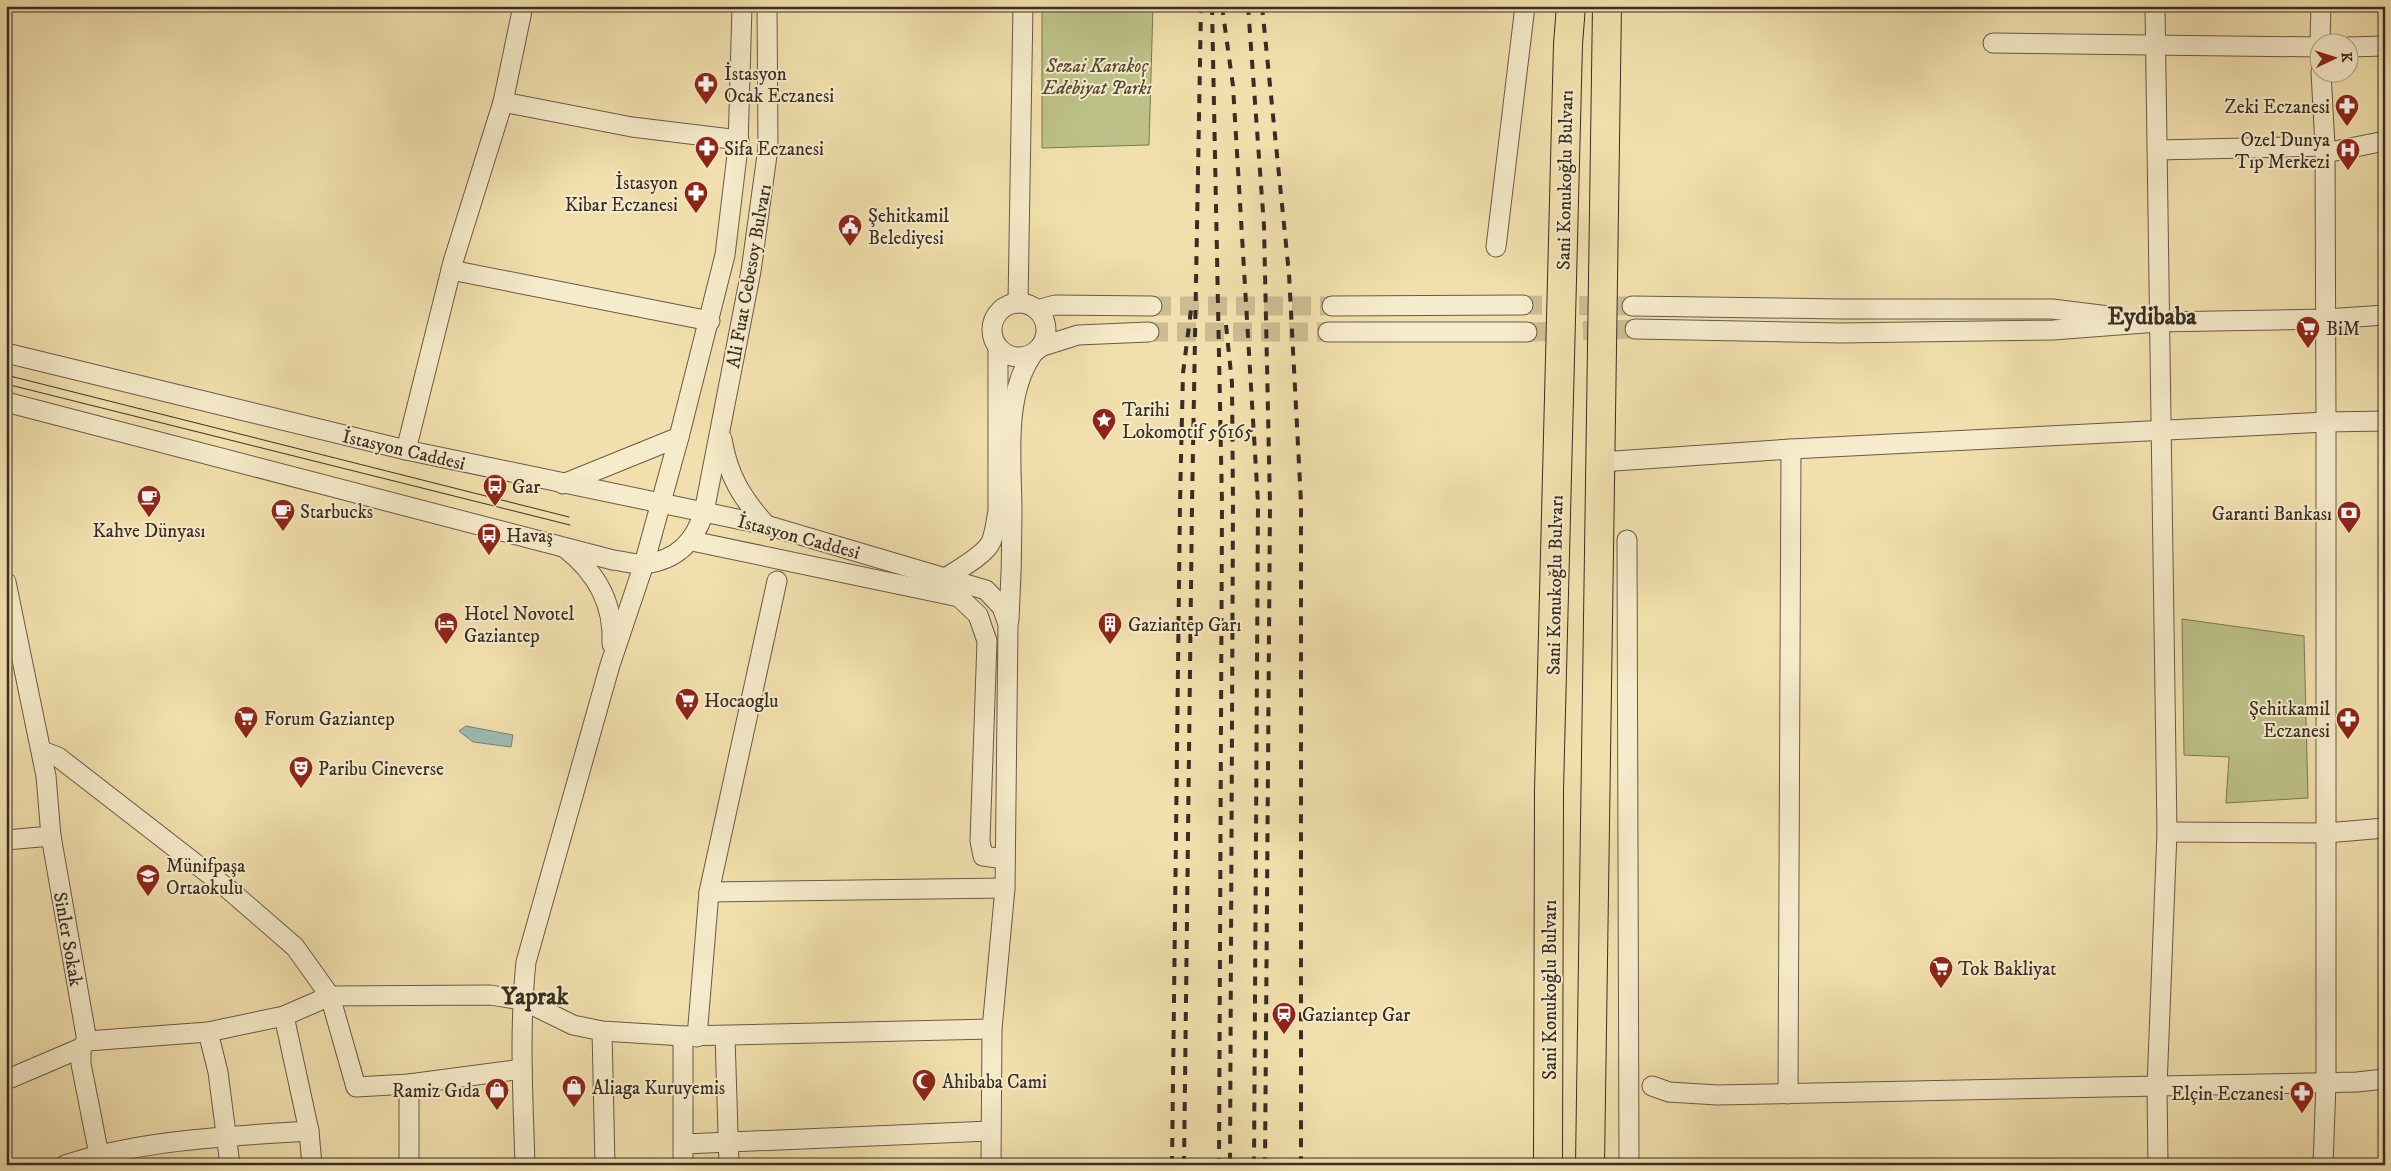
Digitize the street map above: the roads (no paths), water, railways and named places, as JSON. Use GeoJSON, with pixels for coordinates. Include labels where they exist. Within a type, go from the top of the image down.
{"type":"FeatureCollection","features":[{"type":"Feature","properties":{"kind":"highway","name":"Sani Konukoğlu Bulvarı"},"geometry":{"type":"LineString","coordinates":[[1548,1165],[1549,790],[1568,44],[1571,6]]}},
{"type":"Feature","properties":{"kind":"highway"},"geometry":{"type":"LineString","coordinates":[[1590,1165],[1607,6]]}},
{"type":"Feature","properties":{"kind":"street"},"geometry":{"type":"LineString","coordinates":[[406,450],[451,270],[503,102],[523,6]]}},
{"type":"Feature","properties":{"kind":"street"},"geometry":{"type":"LineString","coordinates":[[525,1165],[522,1000],[526,962],[534,927],[610,665],[644,564],[680,437],[725,255],[739,140],[742,6]]}},
{"type":"Feature","properties":{"kind":"street","name":"Ali Fuat Cebesoy Bulvarı"},"geometry":{"type":"LineString","coordinates":[[692,541],[704,512],[751,271],[768,148],[767,6]]}},
{"type":"Feature","properties":{"kind":"street"},"geometry":{"type":"LineString","coordinates":[[1018,304],[1022,6]]}},
{"type":"Feature","properties":{"kind":"street"},"geometry":{"type":"LineString","coordinates":[[1496,247],[1525,6]]}},
{"type":"Feature","properties":{"kind":"street"},"geometry":{"type":"LineString","coordinates":[[2155,6],[2154,45],[2158,150],[2158,322],[2167,832],[2157,1087],[2158,1165]]}},
{"type":"Feature","properties":{"kind":"street"},"geometry":{"type":"LineString","coordinates":[[2321,32],[2322,6]]}},
{"type":"Feature","properties":{"kind":"street"},"geometry":{"type":"LineString","coordinates":[[1993,43],[2308,47]]}},
{"type":"Feature","properties":{"kind":"street"},"geometry":{"type":"LineString","coordinates":[[2358,47],[2385,46]]}},
{"type":"Feature","properties":{"kind":"street"},"geometry":{"type":"LineString","coordinates":[[2322,82],[2325,150],[2326,319],[2326,1083],[2324,1165]]}},
{"type":"Feature","properties":{"kind":"street"},"geometry":{"type":"LineString","coordinates":[[503,102],[632,128],[739,140]]}},
{"type":"Feature","properties":{"kind":"street"},"geometry":{"type":"LineString","coordinates":[[2158,150],[2325,150],[2385,141]]}},
{"type":"Feature","properties":{"kind":"street"},"geometry":{"type":"LineString","coordinates":[[451,270],[710,321]]}},
{"type":"Feature","properties":{"kind":"street"},"geometry":{"type":"LineString","coordinates":[[947,577],[970,562],[990,544],[996,526],[998,511],[998,347],[992,330],[994,322],[1004,308],[1018,304],[1030,305],[1037,310],[1046,325],[1046,334],[1022,369],[1014,402],[1012,571],[1008,624],[1005,859],[992,1029],[991,1165]]}},
{"type":"Feature","properties":{"kind":"street"},"geometry":{"type":"LineString","coordinates":[[1037,310],[1055,305],[1152,306]]}},
{"type":"Feature","properties":{"kind":"street"},"geometry":{"type":"LineString","coordinates":[[1332,306],[1523,305]]}},
{"type":"Feature","properties":{"kind":"street"},"geometry":{"type":"LineString","coordinates":[[1632,306],[1841,309],[2052,309],[2158,322]]}},
{"type":"Feature","properties":{"kind":"street"},"geometry":{"type":"LineString","coordinates":[[1635,329],[1841,333],[2053,330],[2158,322],[2326,319],[2385,315]]}},
{"type":"Feature","properties":{"kind":"street"},"geometry":{"type":"LineString","coordinates":[[998,347],[1013,357],[1036,351],[1078,335],[1149,332]]}},
{"type":"Feature","properties":{"kind":"street"},"geometry":{"type":"LineString","coordinates":[[1328,332],[1526,332]]}},
{"type":"Feature","properties":{"kind":"street","name":"İstasyon Caddesi"},"geometry":{"type":"LineString","coordinates":[[6,353],[406,450],[766,525],[986,590],[1002,607],[1008,624]]}},
{"type":"Feature","properties":{"kind":"street"},"geometry":{"type":"LineString","coordinates":[[6,402],[560,544],[614,560],[644,564],[670,556],[692,541],[959,597],[978,615],[987,641],[980,841],[984,856],[1005,859]]}},
{"type":"Feature","properties":{"kind":"street"},"geometry":{"type":"LineString","coordinates":[[1600,462],[1791,449],[2326,422],[2385,421]]}},
{"type":"Feature","properties":{"kind":"street"},"geometry":{"type":"LineString","coordinates":[[720,431],[731,476],[744,500],[766,525]]}},
{"type":"Feature","properties":{"kind":"street"},"geometry":{"type":"LineString","coordinates":[[563,484],[680,437]]}},
{"type":"Feature","properties":{"kind":"street"},"geometry":{"type":"LineString","coordinates":[[1788,1094],[1791,449]]}},
{"type":"Feature","properties":{"kind":"street"},"geometry":{"type":"LineString","coordinates":[[1627,540],[1629,1165]]}},
{"type":"Feature","properties":{"kind":"street"},"geometry":{"type":"LineString","coordinates":[[560,544],[583,564],[593,576],[608,604],[613,629],[610,665]]}},
{"type":"Feature","properties":{"kind":"street"},"geometry":{"type":"LineString","coordinates":[[684,1165],[690,1036],[709,892],[777,581]]}},
{"type":"Feature","properties":{"kind":"street","name":"Sinler Sokak"},"geometry":{"type":"LineString","coordinates":[[6,582],[12,636],[42,751],[51,836],[84,1045],[81,1064],[100,1159]]}},
{"type":"Feature","properties":{"kind":"street"},"geometry":{"type":"LineString","coordinates":[[42,751],[58,757],[226,888],[295,947],[330,996],[356,1087],[409,1084],[522,1068]]}},
{"type":"Feature","properties":{"kind":"street"},"geometry":{"type":"LineString","coordinates":[[2167,832],[2326,833],[2385,828]]}},
{"type":"Feature","properties":{"kind":"street"},"geometry":{"type":"LineString","coordinates":[[6,840],[51,836]]}},
{"type":"Feature","properties":{"kind":"street"},"geometry":{"type":"LineString","coordinates":[[709,892],[1004,888]]}},
{"type":"Feature","properties":{"kind":"street"},"geometry":{"type":"LineString","coordinates":[[6,1080],[84,1045],[208,1032],[284,1016],[330,996],[490,995],[522,1000],[573,1025],[602,1031],[690,1036],[992,1029]]}},
{"type":"Feature","properties":{"kind":"street"},"geometry":{"type":"LineString","coordinates":[[284,1016],[309,1131],[312,1165]]}},
{"type":"Feature","properties":{"kind":"street"},"geometry":{"type":"LineString","coordinates":[[602,1031],[606,1165]]}},
{"type":"Feature","properties":{"kind":"street"},"geometry":{"type":"LineString","coordinates":[[208,1032],[218,1072],[230,1165]]}},
{"type":"Feature","properties":{"kind":"street"},"geometry":{"type":"LineString","coordinates":[[725,1036],[729,1165]]}},
{"type":"Feature","properties":{"kind":"street"},"geometry":{"type":"LineString","coordinates":[[1652,1086],[1669,1092],[1717,1095],[2326,1083],[2385,1079]]}},
{"type":"Feature","properties":{"kind":"street"},"geometry":{"type":"LineString","coordinates":[[408,1165],[409,1084]]}},
{"type":"Feature","properties":{"kind":"street"},"geometry":{"type":"LineString","coordinates":[[65,1165],[227,1136],[309,1131]]}},
{"type":"Feature","properties":{"kind":"street"},"geometry":{"type":"LineString","coordinates":[[684,1144],[990,1132]]}},
{"type":"Feature","properties":{"kind":"water"},"geometry":{"type":"Polygon","coordinates":[[[466,726],[513,735],[511,747],[473,742],[459,731],[466,726]]]}},
{"type":"Feature","properties":{"kind":"tunnel"},"geometry":{"type":"LineString","coordinates":[[1523,305],[1632,306]]}},
{"type":"Feature","properties":{"kind":"tunnel"},"geometry":{"type":"LineString","coordinates":[[1152,306],[1332,306]]}},
{"type":"Feature","properties":{"kind":"tunnel"},"geometry":{"type":"LineString","coordinates":[[1527,332],[1635,329]]}},
{"type":"Feature","properties":{"kind":"tunnel"},"geometry":{"type":"LineString","coordinates":[[1149,332],[1328,332]]}},
{"type":"Feature","properties":{"kind":"tram line"},"geometry":{"type":"LineString","coordinates":[[6,375],[569,517]]}},
{"type":"Feature","properties":{"kind":"tram line"},"geometry":{"type":"LineString","coordinates":[[6,384],[570,525]]}},
{"type":"Feature","properties":{"kind":"railway"},"geometry":{"type":"LineString","coordinates":[[1184,1165],[1192,505],[1201,6]]}},
{"type":"Feature","properties":{"kind":"railway"},"geometry":{"type":"LineString","coordinates":[[1212,6],[1222,504],[1219,1165]]}},
{"type":"Feature","properties":{"kind":"railway"},"geometry":{"type":"LineString","coordinates":[[1222,6],[1233,86],[1258,503],[1254,1165]]}},
{"type":"Feature","properties":{"kind":"railway"},"geometry":{"type":"LineString","coordinates":[[1248,6],[1264,226],[1270,504],[1265,1165]]}},
{"type":"Feature","properties":{"kind":"railway"},"geometry":{"type":"LineString","coordinates":[[1262,6],[1289,274],[1301,502],[1301,1165]]}},
{"type":"Feature","properties":{"kind":"railway"},"geometry":{"type":"LineString","coordinates":[[1172,1165],[1180,502],[1183,373],[1191,310]]}},
{"type":"Feature","properties":{"kind":"railway"},"geometry":{"type":"LineString","coordinates":[[1226,325],[1232,383],[1233,504],[1230,1165]]}},
{"type":"Feature","properties":{"kind":"place","name":"İstasyon Ocak Eczanesi"},"geometry":{"type":"Point","coordinates":[706,105]}},
{"type":"Feature","properties":{"kind":"place","name":"Zeki Eczanesi"},"geometry":{"type":"Point","coordinates":[2347,127]}},
{"type":"Feature","properties":{"kind":"place","name":"Sifa Eczanesi"},"geometry":{"type":"Point","coordinates":[707,169]}},
{"type":"Feature","properties":{"kind":"place","name":"Ozel Dunya Tıp Merkezi"},"geometry":{"type":"Point","coordinates":[2348,171]}},
{"type":"Feature","properties":{"kind":"place","name":"İstasyon Kibar Eczanesi"},"geometry":{"type":"Point","coordinates":[696,214]}},
{"type":"Feature","properties":{"kind":"place","name":"Şehitkamil Belediyesi"},"geometry":{"type":"Point","coordinates":[850,247]}},
{"type":"Feature","properties":{"kind":"place","name":"BiM"},"geometry":{"type":"Point","coordinates":[2308,349]}},
{"type":"Feature","properties":{"kind":"place","name":"Tarihi Lokomotif 56165"},"geometry":{"type":"Point","coordinates":[1104,441]}},
{"type":"Feature","properties":{"kind":"place","name":"Gar"},"geometry":{"type":"Point","coordinates":[495,507]}},
{"type":"Feature","properties":{"kind":"place","name":"Kahve Dünyası"},"geometry":{"type":"Point","coordinates":[149,518]}},
{"type":"Feature","properties":{"kind":"place","name":"Starbucks"},"geometry":{"type":"Point","coordinates":[283,532]}},
{"type":"Feature","properties":{"kind":"place","name":"Garanti Bankası"},"geometry":{"type":"Point","coordinates":[2349,534]}},
{"type":"Feature","properties":{"kind":"place","name":"Havaş"},"geometry":{"type":"Point","coordinates":[489,556]}},
{"type":"Feature","properties":{"kind":"place","name":"Hotel Novotel Gaziantep"},"geometry":{"type":"Point","coordinates":[446,645]}},
{"type":"Feature","properties":{"kind":"place","name":"Gaziantep Garı"},"geometry":{"type":"Point","coordinates":[1110,645]}},
{"type":"Feature","properties":{"kind":"place","name":"Hocaoglu"},"geometry":{"type":"Point","coordinates":[687,721]}},
{"type":"Feature","properties":{"kind":"place","name":"Forum Gaziantep"},"geometry":{"type":"Point","coordinates":[246,739]}},
{"type":"Feature","properties":{"kind":"place","name":"Şehitkamil Eczanesi"},"geometry":{"type":"Point","coordinates":[2348,740]}},
{"type":"Feature","properties":{"kind":"place","name":"Paribu Cineverse"},"geometry":{"type":"Point","coordinates":[301,789]}},
{"type":"Feature","properties":{"kind":"place","name":"Münifpaşa Ortaokulu"},"geometry":{"type":"Point","coordinates":[148,897]}},
{"type":"Feature","properties":{"kind":"place","name":"Tok Bakliyat"},"geometry":{"type":"Point","coordinates":[1941,989]}},
{"type":"Feature","properties":{"kind":"place","name":"Gaziantep Gar"},"geometry":{"type":"Point","coordinates":[1284,1035]}},
{"type":"Feature","properties":{"kind":"place","name":"Ahibaba Cami"},"geometry":{"type":"Point","coordinates":[924,1102]}},
{"type":"Feature","properties":{"kind":"place","name":"Aliaga Kuruyemis"},"geometry":{"type":"Point","coordinates":[574,1108]}},
{"type":"Feature","properties":{"kind":"place","name":"Ramiz Gıda"},"geometry":{"type":"Point","coordinates":[497,1111]}},
{"type":"Feature","properties":{"kind":"place","name":"Elçin Eczanesi"},"geometry":{"type":"Point","coordinates":[2302,1114]}},
{"type":"Feature","properties":{"kind":"district","name":"Eydibaba"},"geometry":{"type":"Point","coordinates":[2152,316]}},
{"type":"Feature","properties":{"kind":"district","name":"Yaprak"},"geometry":{"type":"Point","coordinates":[535,996]}},
{"type":"Feature","properties":{"kind":"park label","name":"Sezai Karakoç Edebiyat Parkı"},"geometry":{"type":"Point","coordinates":[1097,76]}}]}
